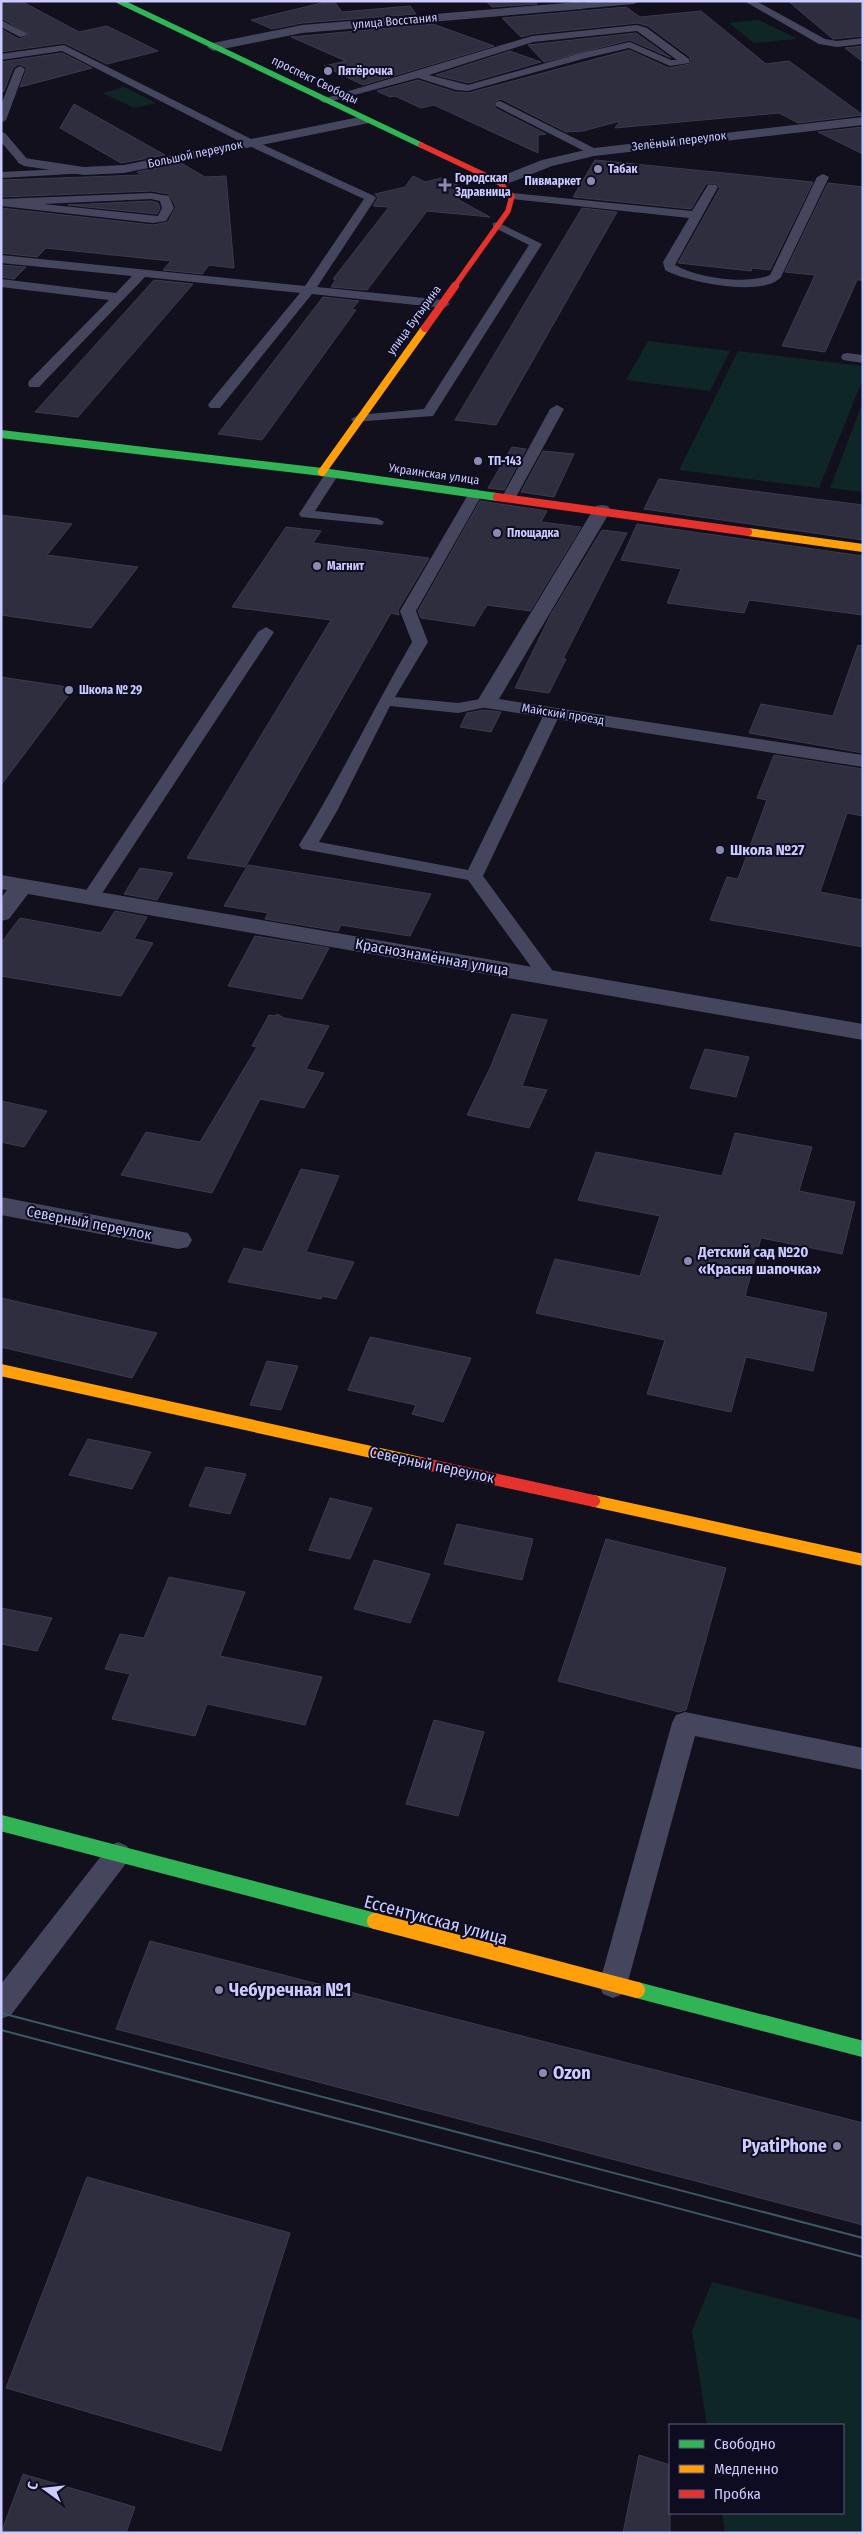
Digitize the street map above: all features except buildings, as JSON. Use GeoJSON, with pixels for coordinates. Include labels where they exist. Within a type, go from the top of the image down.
{"type":"FeatureCollection","features":[{"type":"Feature","properties":{"kind":"street","name":"проспект Свободы"},"geometry":{"type":"LineString","coordinates":[[119,1],[364,120],[499,182]]}},
{"type":"Feature","properties":{"kind":"street","name":"улица Восстания"},"geometry":{"type":"LineString","coordinates":[[213,47],[302,29],[578,6]]}},
{"type":"Feature","properties":{"kind":"street","name":"Большой переулок"},"geometry":{"type":"LineString","coordinates":[[24,162],[84,171],[124,169],[364,120]]}},
{"type":"Feature","properties":{"kind":"street","name":"Зелёный переулок"},"geometry":{"type":"LineString","coordinates":[[499,182],[547,163],[594,152],[863,120]]}},
{"type":"Feature","properties":{"kind":"street"},"geometry":{"type":"LineString","coordinates":[[499,182],[512,196]]}},
{"type":"Feature","properties":{"kind":"street","name":"улица Бутырина"},"geometry":{"type":"LineString","coordinates":[[327,473],[358,419],[444,304],[508,211],[512,196]]}},
{"type":"Feature","properties":{"kind":"street","name":"Украинская улица"},"geometry":{"type":"LineString","coordinates":[[1,434],[327,473],[863,548]]}},
{"type":"Feature","properties":{"kind":"street"},"geometry":{"type":"LineString","coordinates":[[486,703],[602,510]]}},
{"type":"Feature","properties":{"kind":"street","name":"Майский проезд"},"geometry":{"type":"LineString","coordinates":[[486,703],[863,761]]}},
{"type":"Feature","properties":{"kind":"street"},"geometry":{"type":"LineString","coordinates":[[1,914],[12,884]]}},
{"type":"Feature","properties":{"kind":"street","name":"Краснознамённая улица"},"geometry":{"type":"LineString","coordinates":[[12,884],[863,1032]]}},
{"type":"Feature","properties":{"kind":"street","name":"Северный переулок"},"geometry":{"type":"LineString","coordinates":[[1,1206],[178,1240]]}},
{"type":"Feature","properties":{"kind":"street","name":"Северный переулок"},"geometry":{"type":"LineString","coordinates":[[1,1370],[863,1560]]}},
{"type":"Feature","properties":{"kind":"street","name":"Ессентукская улица"},"geometry":{"type":"LineString","coordinates":[[1,1823],[612,1985],[863,2049]]}},
{"type":"Feature","properties":{"kind":"lane"},"geometry":{"type":"LineString","coordinates":[[578,6],[634,1]]}},
{"type":"Feature","properties":{"kind":"lane"},"geometry":{"type":"LineString","coordinates":[[749,1],[822,42],[837,44],[863,41]]}},
{"type":"Feature","properties":{"kind":"lane"},"geometry":{"type":"LineString","coordinates":[[1,23],[23,35]]}},
{"type":"Feature","properties":{"kind":"lane"},"geometry":{"type":"LineString","coordinates":[[324,100],[532,39],[626,28],[644,30],[685,61],[674,64],[630,46],[584,56],[468,88],[460,88],[417,74]]}},
{"type":"Feature","properties":{"kind":"lane"},"geometry":{"type":"LineString","coordinates":[[1,58],[32,50],[64,48],[249,142],[370,198],[309,290],[215,405]]}},
{"type":"Feature","properties":{"kind":"lane"},"geometry":{"type":"LineString","coordinates":[[1,120],[20,69]]}},
{"type":"Feature","properties":{"kind":"lane"},"geometry":{"type":"LineString","coordinates":[[500,104],[594,152]]}},
{"type":"Feature","properties":{"kind":"lane"},"geometry":{"type":"LineString","coordinates":[[1,134],[24,162]]}},
{"type":"Feature","properties":{"kind":"lane"},"geometry":{"type":"LineString","coordinates":[[9,161],[24,162]]}},
{"type":"Feature","properties":{"kind":"lane"},"geometry":{"type":"LineString","coordinates":[[1,175],[84,171]]}},
{"type":"Feature","properties":{"kind":"lane"},"geometry":{"type":"LineString","coordinates":[[712,187],[669,262],[669,267],[674,271],[701,278],[752,283],[771,281],[775,277],[823,177]]}},
{"type":"Feature","properties":{"kind":"lane"},"geometry":{"type":"LineString","coordinates":[[151,196],[165,198],[168,208],[162,218],[153,220],[1,202],[151,196]]}},
{"type":"Feature","properties":{"kind":"lane"},"geometry":{"type":"LineString","coordinates":[[512,196],[696,215]]}},
{"type":"Feature","properties":{"kind":"lane"},"geometry":{"type":"LineString","coordinates":[[358,419],[428,413],[536,244],[497,225]]}},
{"type":"Feature","properties":{"kind":"lane"},"geometry":{"type":"LineString","coordinates":[[1,259],[444,304]]}},
{"type":"Feature","properties":{"kind":"lane"},"geometry":{"type":"LineString","coordinates":[[34,384],[141,274]]}},
{"type":"Feature","properties":{"kind":"lane"},"geometry":{"type":"LineString","coordinates":[[1,282],[117,297]]}},
{"type":"Feature","properties":{"kind":"lane"},"geometry":{"type":"LineString","coordinates":[[848,358],[863,359]]}},
{"type":"Feature","properties":{"kind":"lane"},"geometry":{"type":"LineString","coordinates":[[508,498],[557,409]]}},
{"type":"Feature","properties":{"kind":"lane"},"geometry":{"type":"LineString","coordinates":[[327,473],[306,514],[377,522]]}},
{"type":"Feature","properties":{"kind":"lane"},"geometry":{"type":"LineString","coordinates":[[476,493],[408,611],[420,642],[385,701],[329,811],[308,845],[474,876],[550,978]]}},
{"type":"Feature","properties":{"kind":"lane"},"geometry":{"type":"LineString","coordinates":[[90,898],[266,632]]}},
{"type":"Feature","properties":{"kind":"lane"},"geometry":{"type":"LineString","coordinates":[[385,701],[458,708],[486,703]]}},
{"type":"Feature","properties":{"kind":"lane"},"geometry":{"type":"LineString","coordinates":[[474,876],[553,712]]}},
{"type":"Feature","properties":{"kind":"lane"},"geometry":{"type":"LineString","coordinates":[[612,1985],[652,1849],[685,1723],[863,1759]]}},
{"type":"Feature","properties":{"kind":"lane"},"geometry":{"type":"LineString","coordinates":[[1,2006],[118,1854]]}},
{"type":"Feature","properties":{"kind":"green space"},"geometry":{"type":"Polygon","coordinates":[[[759,20],[798,39],[754,43],[729,23],[759,20]]]}},
{"type":"Feature","properties":{"kind":"green space"},"geometry":{"type":"Polygon","coordinates":[[[124,87],[156,103],[134,108],[103,93],[124,87]]]}},
{"type":"Feature","properties":{"kind":"green space"},"geometry":{"type":"Polygon","coordinates":[[[648,341],[730,351],[710,391],[626,380],[648,341]]]}},
{"type":"Feature","properties":{"kind":"green space"},"geometry":{"type":"Polygon","coordinates":[[[738,351],[863,366],[863,379],[819,488],[679,470],[738,351]]]}},
{"type":"Feature","properties":{"kind":"green space"},"geometry":{"type":"Polygon","coordinates":[[[863,402],[863,492],[830,488],[863,402]]]}},
{"type":"Feature","properties":{"kind":"green space"},"geometry":{"type":"Polygon","coordinates":[[[712,2282],[863,2320],[863,2533],[725,2533],[722,2514],[844,2514],[844,2424],[707,2424],[692,2331],[712,2282]]]}},
{"type":"Feature","properties":{"kind":"tram line"},"geometry":{"type":"LineString","coordinates":[[1,2013],[863,2238]]}},
{"type":"Feature","properties":{"kind":"tram line"},"geometry":{"type":"LineString","coordinates":[[1,2030],[863,2257]]}},
{"type":"Feature","properties":{"kind":"traffic: fast"},"geometry":{"type":"LineString","coordinates":[[119,1],[421,145]]}},
{"type":"Feature","properties":{"kind":"traffic: fast"},"geometry":{"type":"LineString","coordinates":[[1,434],[322,472],[497,497]]}},
{"type":"Feature","properties":{"kind":"traffic: fast"},"geometry":{"type":"LineString","coordinates":[[1,1823],[375,1921]]}},
{"type":"Feature","properties":{"kind":"traffic: fast"},"geometry":{"type":"LineString","coordinates":[[637,1990],[863,2049]]}},
{"type":"Feature","properties":{"kind":"traffic: slow"},"geometry":{"type":"LineString","coordinates":[[322,472],[425,328]]}},
{"type":"Feature","properties":{"kind":"traffic: slow"},"geometry":{"type":"LineString","coordinates":[[748,532],[863,548]]}},
{"type":"Feature","properties":{"kind":"traffic: slow"},"geometry":{"type":"LineString","coordinates":[[1,1370],[421,1463]]}},
{"type":"Feature","properties":{"kind":"traffic: slow"},"geometry":{"type":"LineString","coordinates":[[594,1501],[863,1560]]}},
{"type":"Feature","properties":{"kind":"traffic: slow"},"geometry":{"type":"LineString","coordinates":[[375,1921],[637,1990]]}},
{"type":"Feature","properties":{"kind":"traffic: jam"},"geometry":{"type":"LineString","coordinates":[[421,145],[499,182],[512,196],[508,211],[425,328]]}},
{"type":"Feature","properties":{"kind":"traffic: jam"},"geometry":{"type":"LineString","coordinates":[[497,497],[748,532]]}},
{"type":"Feature","properties":{"kind":"traffic: jam"},"geometry":{"type":"LineString","coordinates":[[421,1463],[594,1501]]}},
{"type":"Feature","properties":{"kind":"place","name":"Пятёрочка"},"geometry":{"type":"Point","coordinates":[328,71]}},
{"type":"Feature","properties":{"kind":"place","name":"Табак"},"geometry":{"type":"Point","coordinates":[598,169]}},
{"type":"Feature","properties":{"kind":"place","name":"Пивмаркет"},"geometry":{"type":"Point","coordinates":[591,181]}},
{"type":"Feature","properties":{"kind":"place","name":"Городская Здравница"},"geometry":{"type":"Point","coordinates":[445,185]}},
{"type":"Feature","properties":{"kind":"place","name":"ТП-143"},"geometry":{"type":"Point","coordinates":[478,461]}},
{"type":"Feature","properties":{"kind":"place","name":"Площадка"},"geometry":{"type":"Point","coordinates":[497,533]}},
{"type":"Feature","properties":{"kind":"place","name":"Магнит"},"geometry":{"type":"Point","coordinates":[317,566]}},
{"type":"Feature","properties":{"kind":"place","name":"Школа № 29"},"geometry":{"type":"Point","coordinates":[69,690]}},
{"type":"Feature","properties":{"kind":"place","name":"Школа №27"},"geometry":{"type":"Point","coordinates":[720,850]}},
{"type":"Feature","properties":{"kind":"place","name":"Детский сад №20 «Красня шапочка»"},"geometry":{"type":"Point","coordinates":[688,1261]}},
{"type":"Feature","properties":{"kind":"place","name":"Чебуречная №1"},"geometry":{"type":"Point","coordinates":[219,1990]}},
{"type":"Feature","properties":{"kind":"place","name":"Ozon"},"geometry":{"type":"Point","coordinates":[543,2073]}},
{"type":"Feature","properties":{"kind":"place","name":"PyatiPhone"},"geometry":{"type":"Point","coordinates":[837,2146]}}]}
